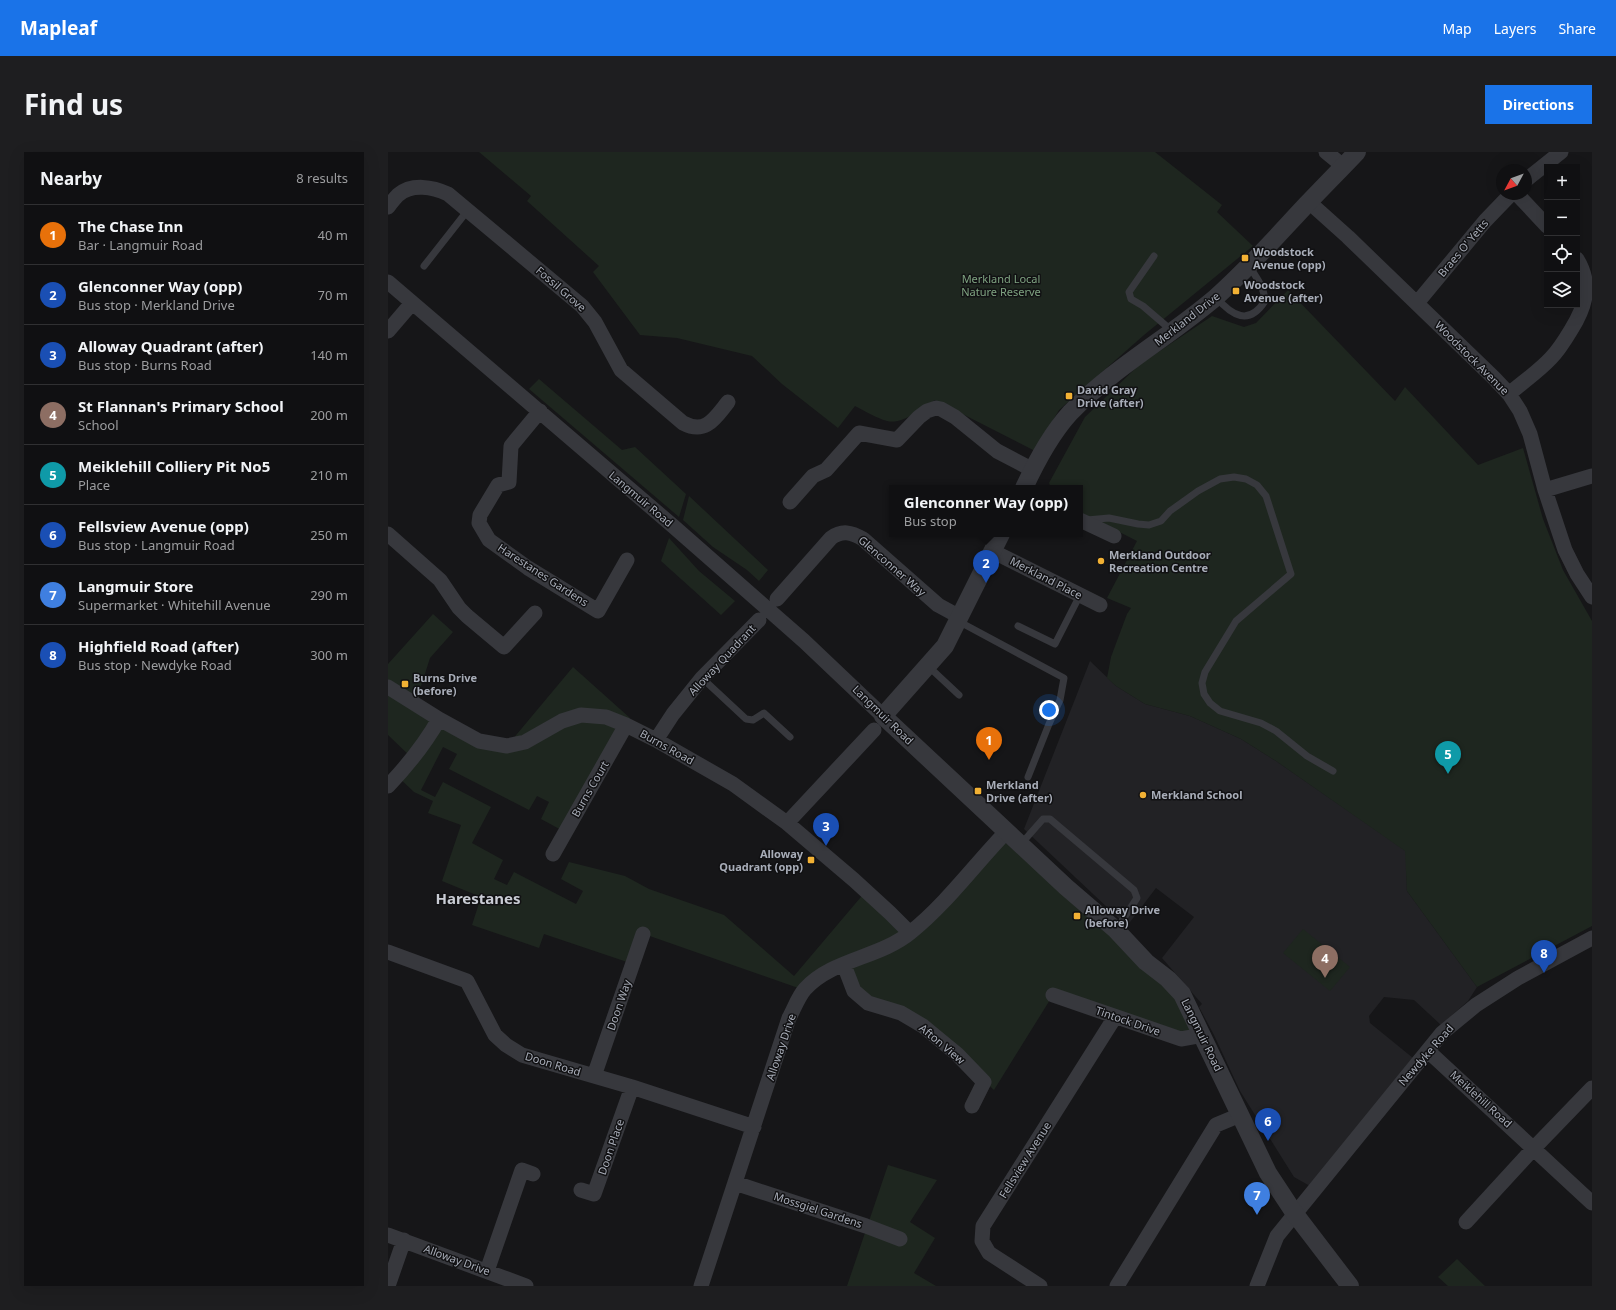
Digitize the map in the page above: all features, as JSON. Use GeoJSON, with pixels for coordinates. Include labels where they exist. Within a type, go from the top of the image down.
{"type":"FeatureCollection","features":[{"type":"Feature","properties":{"kind":"street"},"geometry":{"type":"LineString","coordinates":[[1326,152],[1343,166]]}},
{"type":"Feature","properties":{"kind":"street","name":"Merkland Drive"},"geometry":{"type":"LineString","coordinates":[[1026,485],[1050,441],[1069,414],[1094,390],[1124,366],[1173,332],[1216,297],[1249,266],[1357,152]]}},
{"type":"Feature","properties":{"kind":"street"},"geometry":{"type":"LineString","coordinates":[[1532,175],[1561,152]]}},
{"type":"Feature","properties":{"kind":"street","name":"Fossil Grove"},"geometry":{"type":"LineString","coordinates":[[388,207],[399,194],[424,186],[448,194],[582,306],[595,322],[621,370],[683,424],[690,427],[704,427],[710,423],[728,402]]}},
{"type":"Feature","properties":{"kind":"street","name":"Braes O' Yetts"},"geometry":{"type":"LineString","coordinates":[[1417,303],[1485,221],[1505,200]]}},
{"type":"Feature","properties":{"kind":"street"},"geometry":{"type":"LineString","coordinates":[[1523,200],[1544,223]]}},
{"type":"Feature","properties":{"kind":"street","name":"Woodstock Avenue"},"geometry":{"type":"LineString","coordinates":[[1309,202],[1417,303],[1509,394],[1520,410],[1530,434],[1545,490],[1565,550],[1577,574],[1592,597]]}},
{"type":"Feature","properties":{"kind":"street"},"geometry":{"type":"LineString","coordinates":[[1509,394],[1551,359],[1585,308],[1590,288],[1583,265],[1580,262]]}},
{"type":"Feature","properties":{"kind":"street","name":"Langmuir Road"},"geometry":{"type":"LineString","coordinates":[[388,282],[540,411],[804,641],[879,723],[1007,831],[1066,887],[1116,930],[1146,962],[1168,979],[1182,994],[1268,1173],[1295,1214],[1350,1286]]}},
{"type":"Feature","properties":{"kind":"street"},"geometry":{"type":"LineString","coordinates":[[388,331],[412,303]]}},
{"type":"Feature","properties":{"kind":"street"},"geometry":{"type":"LineString","coordinates":[[790,502],[813,476],[826,470],[859,433],[897,440],[919,417],[936,408],[947,411],[997,451],[1033,470]]}},
{"type":"Feature","properties":{"kind":"street","name":"Harestanes Gardens"},"geometry":{"type":"LineString","coordinates":[[540,411],[511,446],[509,482],[498,485],[480,515],[479,524],[483,532],[489,540],[528,568],[598,610],[627,560]]}},
{"type":"Feature","properties":{"kind":"street"},"geometry":{"type":"LineString","coordinates":[[1545,490],[1592,476]]}},
{"type":"Feature","properties":{"kind":"street"},"geometry":{"type":"LineString","coordinates":[[1083,521],[1114,536]]}},
{"type":"Feature","properties":{"kind":"street","name":"Glenconner Way"},"geometry":{"type":"LineString","coordinates":[[777,599],[831,538],[837,533],[851,532],[863,539],[938,606],[959,619]]}},
{"type":"Feature","properties":{"kind":"street"},"geometry":{"type":"LineString","coordinates":[[388,534],[440,580],[460,608],[504,647],[534,613]]}},
{"type":"Feature","properties":{"kind":"street"},"geometry":{"type":"LineString","coordinates":[[787,823],[879,723],[945,646],[999,537]]}},
{"type":"Feature","properties":{"kind":"street","name":"Merkland Place"},"geometry":{"type":"LineString","coordinates":[[992,551],[1100,605]]}},
{"type":"Feature","properties":{"kind":"street","name":"Alloway Quadrant"},"geometry":{"type":"LineString","coordinates":[[656,740],[673,714],[702,678],[759,620]]}},
{"type":"Feature","properties":{"kind":"street","name":"Burns Road"},"geometry":{"type":"LineString","coordinates":[[388,687],[439,719],[479,741],[507,746],[525,742],[562,721],[580,715],[606,717],[626,725],[656,740],[733,784],[787,823],[886,908],[910,934]]}},
{"type":"Feature","properties":{"kind":"street"},"geometry":{"type":"LineString","coordinates":[[388,786],[418,752],[439,719]]}},
{"type":"Feature","properties":{"kind":"street","name":"Burns Court"},"geometry":{"type":"LineString","coordinates":[[553,854],[626,725]]}},
{"type":"Feature","properties":{"kind":"street","name":"Alloway Drive"},"geometry":{"type":"LineString","coordinates":[[701,1286],[789,1018],[804,990],[823,974],[844,964],[881,950],[910,934],[940,904],[1007,831]]}},
{"type":"Feature","properties":{"kind":"street","name":"Doon Way"},"geometry":{"type":"LineString","coordinates":[[594,1076],[643,934]]}},
{"type":"Feature","properties":{"kind":"street","name":"Newdyke Road"},"geometry":{"type":"LineString","coordinates":[[1258,1286],[1277,1236],[1442,1033],[1476,1005],[1518,978],[1592,938]]}},
{"type":"Feature","properties":{"kind":"street","name":"Doon Road"},"geometry":{"type":"LineString","coordinates":[[388,952],[467,981],[495,1035],[506,1045],[522,1055],[632,1087],[754,1127]]}},
{"type":"Feature","properties":{"kind":"street","name":"Afton View"},"geometry":{"type":"LineString","coordinates":[[844,964],[854,990],[868,1003],[901,1013],[923,1026],[957,1054],[984,1082],[972,1106]]}},
{"type":"Feature","properties":{"kind":"street","name":"Tintock Drive"},"geometry":{"type":"LineString","coordinates":[[1053,995],[1181,1039],[1203,1035]]}},
{"type":"Feature","properties":{"kind":"street","name":"Fellsview Avenue"},"geometry":{"type":"LineString","coordinates":[[1040,1286],[989,1253],[982,1241],[983,1226],[1114,1017]]}},
{"type":"Feature","properties":{"kind":"street","name":"Meiklehill Road"},"geometry":{"type":"LineString","coordinates":[[1428,1051],[1592,1203]]}},
{"type":"Feature","properties":{"kind":"street","name":"Doon Place"},"geometry":{"type":"LineString","coordinates":[[581,1190],[594,1194],[632,1087]]}},
{"type":"Feature","properties":{"kind":"street"},"geometry":{"type":"LineString","coordinates":[[1466,1222],[1592,1088]]}},
{"type":"Feature","properties":{"kind":"street"},"geometry":{"type":"LineString","coordinates":[[1117,1286],[1216,1125],[1240,1115]]}},
{"type":"Feature","properties":{"kind":"street"},"geometry":{"type":"LineString","coordinates":[[487,1271],[522,1170],[533,1174]]}},
{"type":"Feature","properties":{"kind":"street","name":"Mossgiel Gardens"},"geometry":{"type":"LineString","coordinates":[[735,1183],[866,1226],[900,1239]]}},
{"type":"Feature","properties":{"kind":"street","name":"Alloway Drive"},"geometry":{"type":"LineString","coordinates":[[388,1235],[526,1286]]}},
{"type":"Feature","properties":{"kind":"street"},"geometry":{"type":"LineString","coordinates":[[388,1286],[404,1240]]}},
{"type":"Feature","properties":{"kind":"lane"},"geometry":{"type":"LineString","coordinates":[[424,266],[468,210]]}},
{"type":"Feature","properties":{"kind":"lane"},"geometry":{"type":"LineString","coordinates":[[1154,256],[1129,292],[1131,299],[1144,306],[1173,332]]}},
{"type":"Feature","properties":{"kind":"lane"},"geometry":{"type":"LineString","coordinates":[[1216,297],[1233,313],[1248,317],[1256,313],[1265,301],[1264,293],[1262,285],[1249,266]]}},
{"type":"Feature","properties":{"kind":"lane"},"geometry":{"type":"LineString","coordinates":[[1083,520],[1109,518],[1138,524],[1149,524],[1161,521],[1170,511],[1220,479],[1234,477],[1246,479],[1257,485],[1266,496],[1291,574],[1236,621],[1205,672],[1202,683],[1204,694],[1210,703],[1220,711],[1261,723],[1276,731],[1307,756],[1333,771]]}},
{"type":"Feature","properties":{"kind":"lane"},"geometry":{"type":"LineString","coordinates":[[1018,626],[1055,644],[1080,595]]}},
{"type":"Feature","properties":{"kind":"lane"},"geometry":{"type":"LineString","coordinates":[[959,619],[1064,678],[1060,700],[1028,777]]}},
{"type":"Feature","properties":{"kind":"lane"},"geometry":{"type":"LineString","coordinates":[[928,666],[960,695]]}},
{"type":"Feature","properties":{"kind":"lane"},"geometry":{"type":"LineString","coordinates":[[702,678],[746,719],[754,720],[764,713],[790,737]]}},
{"type":"Feature","properties":{"kind":"lane"},"geometry":{"type":"LineString","coordinates":[[1021,844],[1043,819],[1050,819],[1134,890],[1137,898],[1116,930]]}},
{"type":"Feature","properties":{"kind":"shaded area"},"geometry":{"type":"Polygon","coordinates":[[[1090,661],[1116,686],[1145,704],[1190,716],[1241,739],[1276,761],[1406,851],[1407,891],[1477,987],[1468,1001],[1441,1025],[1414,1000],[1384,997],[1369,1016],[1370,1023],[1413,1058],[1310,1186],[1294,1177],[1240,1091],[1199,1007],[1202,1004],[1162,958],[1194,917],[1156,888],[1127,926],[1024,829],[1090,661]]]}},
{"type":"Feature","properties":{"kind":"green space","name":"Merkland Local Nature Reserve"},"geometry":{"type":"Polygon","coordinates":[[[479,152],[1155,152],[1222,205],[1217,212],[1253,246],[1144,335],[1059,410],[1035,451],[935,400],[912,415],[893,422],[879,418],[855,406],[838,428],[782,384],[752,356],[677,338],[640,335],[593,272],[599,266],[527,201],[531,196],[479,152]]]}},
{"type":"Feature","properties":{"kind":"green space"},"geometry":{"type":"Polygon","coordinates":[[[1288,290],[1395,401],[1405,387],[1478,465],[1523,448],[1543,519],[1563,570],[1592,621],[1592,926],[1477,987],[1407,891],[1405,851],[1276,761],[1241,739],[1190,716],[1145,704],[1116,686],[1107,678],[1111,657],[1127,614],[1131,608],[1107,598],[1137,541],[1083,514],[1083,485],[1050,485],[1049,483],[1085,417],[1139,365],[1212,316],[1244,327],[1256,323],[1288,290]]]}},
{"type":"Feature","properties":{"kind":"green space"},"geometry":{"type":"Polygon","coordinates":[[[539,379],[622,450],[635,447],[686,494],[679,517],[529,389],[539,379]]]}},
{"type":"Feature","properties":{"kind":"green space"},"geometry":{"type":"Polygon","coordinates":[[[689,496],[768,570],[759,581],[747,570],[713,547],[683,520],[689,496]]]}},
{"type":"Feature","properties":{"kind":"green space"},"geometry":{"type":"Polygon","coordinates":[[[669,538],[699,571],[735,601],[721,615],[661,561],[669,538]]]}},
{"type":"Feature","properties":{"kind":"green space"},"geometry":{"type":"Polygon","coordinates":[[[433,614],[453,632],[430,658],[421,686],[417,705],[507,746],[573,667],[630,718],[565,832],[541,819],[549,802],[537,796],[529,810],[449,769],[457,754],[443,747],[421,790],[435,797],[443,782],[491,807],[472,843],[503,860],[494,879],[507,885],[514,872],[576,904],[583,891],[561,879],[569,862],[625,876],[649,889],[724,915],[794,976],[866,891],[909,933],[1000,838],[1182,994],[1192,1038],[1053,995],[994,1090],[923,1026],[868,1003],[844,965],[804,990],[644,934],[633,964],[544,934],[539,948],[472,925],[481,897],[442,881],[461,825],[428,813],[433,801],[414,792],[397,776],[413,759],[388,735],[388,664],[433,614]]]}},
{"type":"Feature","properties":{"kind":"green space"},"geometry":{"type":"Polygon","coordinates":[[[1303,929],[1350,967],[1330,991],[1283,953],[1303,929]]]}},
{"type":"Feature","properties":{"kind":"green space"},"geometry":{"type":"Polygon","coordinates":[[[888,1165],[937,1180],[910,1222],[935,1238],[914,1273],[936,1286],[847,1286],[888,1165]]]}},
{"type":"Feature","properties":{"kind":"green space"},"geometry":{"type":"Polygon","coordinates":[[[1457,1259],[1485,1286],[1448,1286],[1438,1277],[1457,1259]]]}},
{"type":"Feature","properties":{"kind":"place","name":"Woodstock Avenue (opp)"},"geometry":{"type":"Point","coordinates":[1245,258]}},
{"type":"Feature","properties":{"kind":"place","name":"Woodstock Avenue (after)"},"geometry":{"type":"Point","coordinates":[1236,291]}},
{"type":"Feature","properties":{"kind":"place","name":"David Gray Drive (after)"},"geometry":{"type":"Point","coordinates":[1069,396]}},
{"type":"Feature","properties":{"kind":"place","name":"Merkland Outdoor Recreation Centre"},"geometry":{"type":"Point","coordinates":[1101,561]}},
{"type":"Feature","properties":{"kind":"place","name":"Glenconner Way (opp)"},"geometry":{"type":"Point","coordinates":[986,583]}},
{"type":"Feature","properties":{"kind":"place","name":"Burns Drive (before)"},"geometry":{"type":"Point","coordinates":[405,684]}},
{"type":"Feature","properties":{"kind":"place","name":"The Chase Inn"},"geometry":{"type":"Point","coordinates":[989,760]}},
{"type":"Feature","properties":{"kind":"place","name":"Meiklehill Colliery Pit No5"},"geometry":{"type":"Point","coordinates":[1448,774]}},
{"type":"Feature","properties":{"kind":"place","name":"Merkland Drive (after)"},"geometry":{"type":"Point","coordinates":[978,791]}},
{"type":"Feature","properties":{"kind":"place","name":"Merkland School"},"geometry":{"type":"Point","coordinates":[1143,795]}},
{"type":"Feature","properties":{"kind":"place","name":"Alloway Quadrant (after)"},"geometry":{"type":"Point","coordinates":[826,846]}},
{"type":"Feature","properties":{"kind":"place","name":"Alloway Quadrant (opp)"},"geometry":{"type":"Point","coordinates":[811,860]}},
{"type":"Feature","properties":{"kind":"place","name":"Alloway Drive (before)"},"geometry":{"type":"Point","coordinates":[1077,916]}},
{"type":"Feature","properties":{"kind":"place","name":"Highfield Road (after)"},"geometry":{"type":"Point","coordinates":[1544,973]}},
{"type":"Feature","properties":{"kind":"place","name":"St Flannan's Primary School"},"geometry":{"type":"Point","coordinates":[1325,978]}},
{"type":"Feature","properties":{"kind":"place","name":"Fellsview Avenue (opp)"},"geometry":{"type":"Point","coordinates":[1268,1141]}},
{"type":"Feature","properties":{"kind":"place","name":"Langmuir Store"},"geometry":{"type":"Point","coordinates":[1257,1215]}},
{"type":"Feature","properties":{"kind":"district","name":"Harestanes"},"geometry":{"type":"Point","coordinates":[478,899]}}]}
